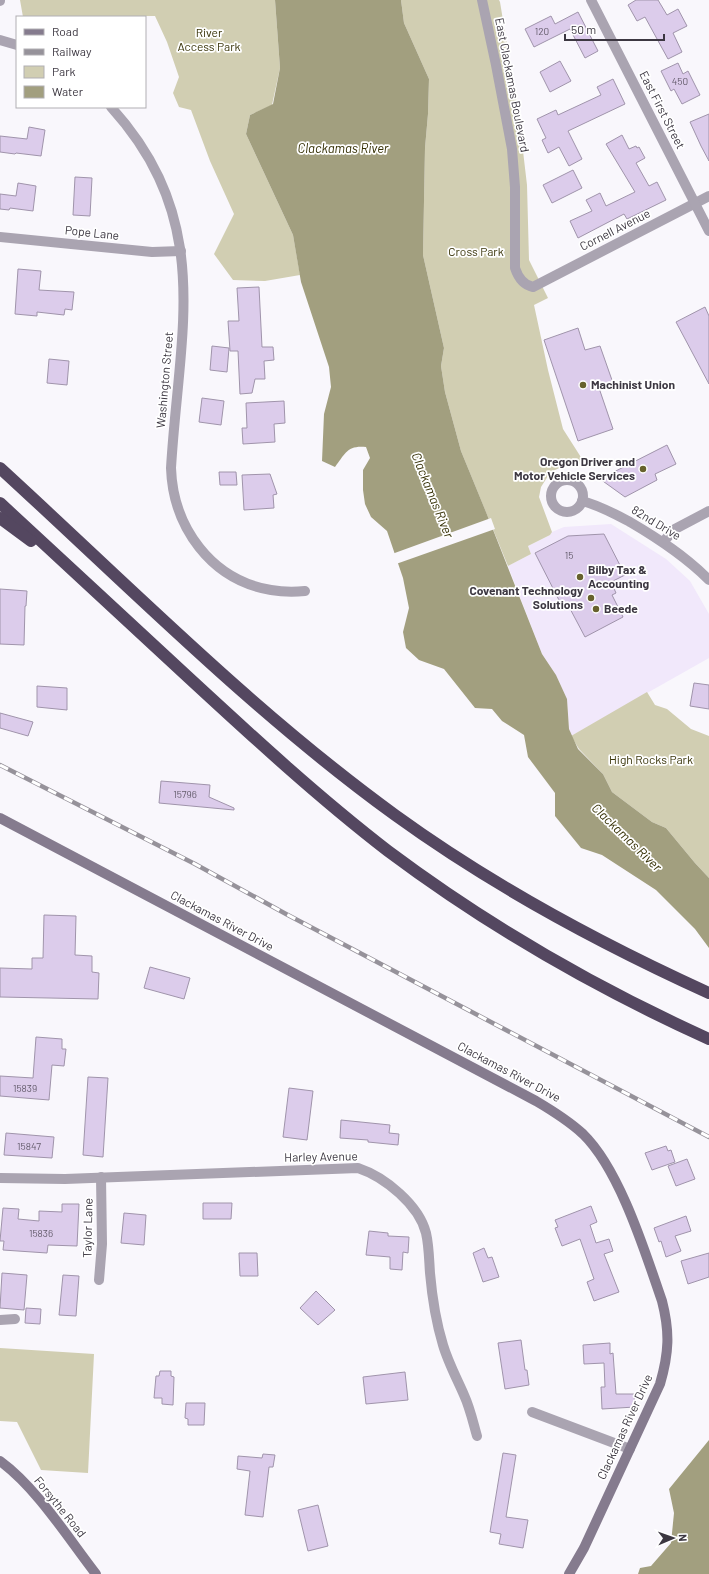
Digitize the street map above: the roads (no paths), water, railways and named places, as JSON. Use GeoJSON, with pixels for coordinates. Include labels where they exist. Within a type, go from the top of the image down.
{"type":"FeatureCollection","features":[{"type":"Feature","properties":{"kind":"highway"},"geometry":{"type":"LineString","coordinates":[[0,468],[294,737],[395,815],[500,884],[563,922],[651,967],[709,993]]}},
{"type":"Feature","properties":{"kind":"highway"},"geometry":{"type":"LineString","coordinates":[[0,503],[248,732],[320,796],[388,850],[442,890],[503,930],[576,973],[660,1017],[709,1039]]}},
{"type":"Feature","properties":{"kind":"highway"},"geometry":{"type":"LineString","coordinates":[[0,518],[77,575]]}},
{"type":"Feature","properties":{"kind":"main road","name":"Clackamas River Drive"},"geometry":{"type":"LineString","coordinates":[[0,818],[531,1098],[559,1114],[584,1135],[602,1159],[626,1205],[662,1301],[668,1329],[667,1354],[660,1384],[572,1571]]}},
{"type":"Feature","properties":{"kind":"main road","name":"Forsythe Road"},"geometry":{"type":"LineString","coordinates":[[0,1461],[14,1472],[35,1495],[96,1574]]}},
{"type":"Feature","properties":{"kind":"street","name":"East Clackamas Boulevard"},"geometry":{"type":"LineString","coordinates":[[482,0],[512,149],[515,187],[515,268],[520,279],[524,283],[533,287]]}},
{"type":"Feature","properties":{"kind":"street","name":"East First Street"},"geometry":{"type":"LineString","coordinates":[[591,0],[709,231]]}},
{"type":"Feature","properties":{"kind":"street"},"geometry":{"type":"LineString","coordinates":[[0,40],[16,45]]}},
{"type":"Feature","properties":{"kind":"street","name":"Washington Street"},"geometry":{"type":"LineString","coordinates":[[112,108],[139,140],[157,173],[171,208],[181,251],[184,280],[183,333],[171,468],[172,487],[179,514],[200,550],[226,572],[246,583],[270,590],[290,592],[305,591]]}},
{"type":"Feature","properties":{"kind":"street","name":"Cornell Avenue"},"geometry":{"type":"LineString","coordinates":[[533,287],[709,196]]}},
{"type":"Feature","properties":{"kind":"street","name":"Pope Lane"},"geometry":{"type":"LineString","coordinates":[[0,237],[152,252],[181,251]]}},
{"type":"Feature","properties":{"kind":"street","name":"82nd Drive"},"geometry":{"type":"LineString","coordinates":[[582,501],[591,503],[617,515],[663,542],[694,565],[709,580]]}},
{"type":"Feature","properties":{"kind":"street"},"geometry":{"type":"LineString","coordinates":[[663,542],[675,529],[709,511]]}},
{"type":"Feature","properties":{"kind":"street","name":"Harley Avenue"},"geometry":{"type":"LineString","coordinates":[[0,1178],[65,1179],[358,1168],[372,1173],[404,1197],[426,1231],[430,1254],[432,1288],[443,1345],[465,1396],[477,1436]]}},
{"type":"Feature","properties":{"kind":"street","name":"Taylor Lane"},"geometry":{"type":"LineString","coordinates":[[99,1280],[102,1244],[101,1177]]}},
{"type":"Feature","properties":{"kind":"street"},"geometry":{"type":"LineString","coordinates":[[0,1320],[14,1319]]}},
{"type":"Feature","properties":{"kind":"street"},"geometry":{"type":"LineString","coordinates":[[532,1412],[630,1449]]}},
{"type":"Feature","properties":{"kind":"water","name":"Clackamas River"},"geometry":{"type":"Polygon","coordinates":[[[275,0],[401,0],[404,23],[429,79],[425,148],[423,255],[444,348],[441,366],[445,392],[461,451],[542,654],[556,675],[567,699],[569,729],[578,749],[603,774],[612,792],[652,822],[666,828],[709,878],[709,948],[695,929],[656,890],[602,855],[581,848],[555,816],[555,793],[528,757],[524,735],[502,721],[492,709],[475,708],[444,669],[419,660],[406,648],[403,632],[409,608],[403,578],[387,531],[371,517],[365,504],[363,470],[370,458],[366,447],[355,447],[350,449],[344,454],[335,467],[322,461],[324,414],[331,387],[329,367],[301,282],[293,235],[246,134],[250,115],[273,104],[280,68],[275,0]]]}},
{"type":"Feature","properties":{"kind":"water"},"geometry":{"type":"Polygon","coordinates":[[[709,1440],[709,1574],[638,1574],[640,1568],[651,1566],[671,1543],[674,1513],[669,1489],[709,1440]]]}},
{"type":"Feature","properties":{"kind":"railway"},"geometry":{"type":"LineString","coordinates":[[0,765],[195,864],[286,914],[709,1137]]}},
{"type":"Feature","properties":{"kind":"place","name":"Machinist Union"},"geometry":{"type":"Point","coordinates":[583,385]}},
{"type":"Feature","properties":{"kind":"place","name":"Oregon Driver and Motor Vehicle Services"},"geometry":{"type":"Point","coordinates":[643,469]}},
{"type":"Feature","properties":{"kind":"place","name":"Bilby Tax & Accounting"},"geometry":{"type":"Point","coordinates":[580,577]}},
{"type":"Feature","properties":{"kind":"place","name":"Covenant Technology Solutions"},"geometry":{"type":"Point","coordinates":[591,598]}},
{"type":"Feature","properties":{"kind":"place","name":"Beede"},"geometry":{"type":"Point","coordinates":[596,609]}},
{"type":"Feature","properties":{"kind":"park label","name":"River Access Park"},"geometry":{"type":"Point","coordinates":[209,40]}},
{"type":"Feature","properties":{"kind":"park label","name":"Cross Park"},"geometry":{"type":"Point","coordinates":[476,252]}},
{"type":"Feature","properties":{"kind":"park label","name":"High Rocks Park"},"geometry":{"type":"Point","coordinates":[651,760]}}]}
